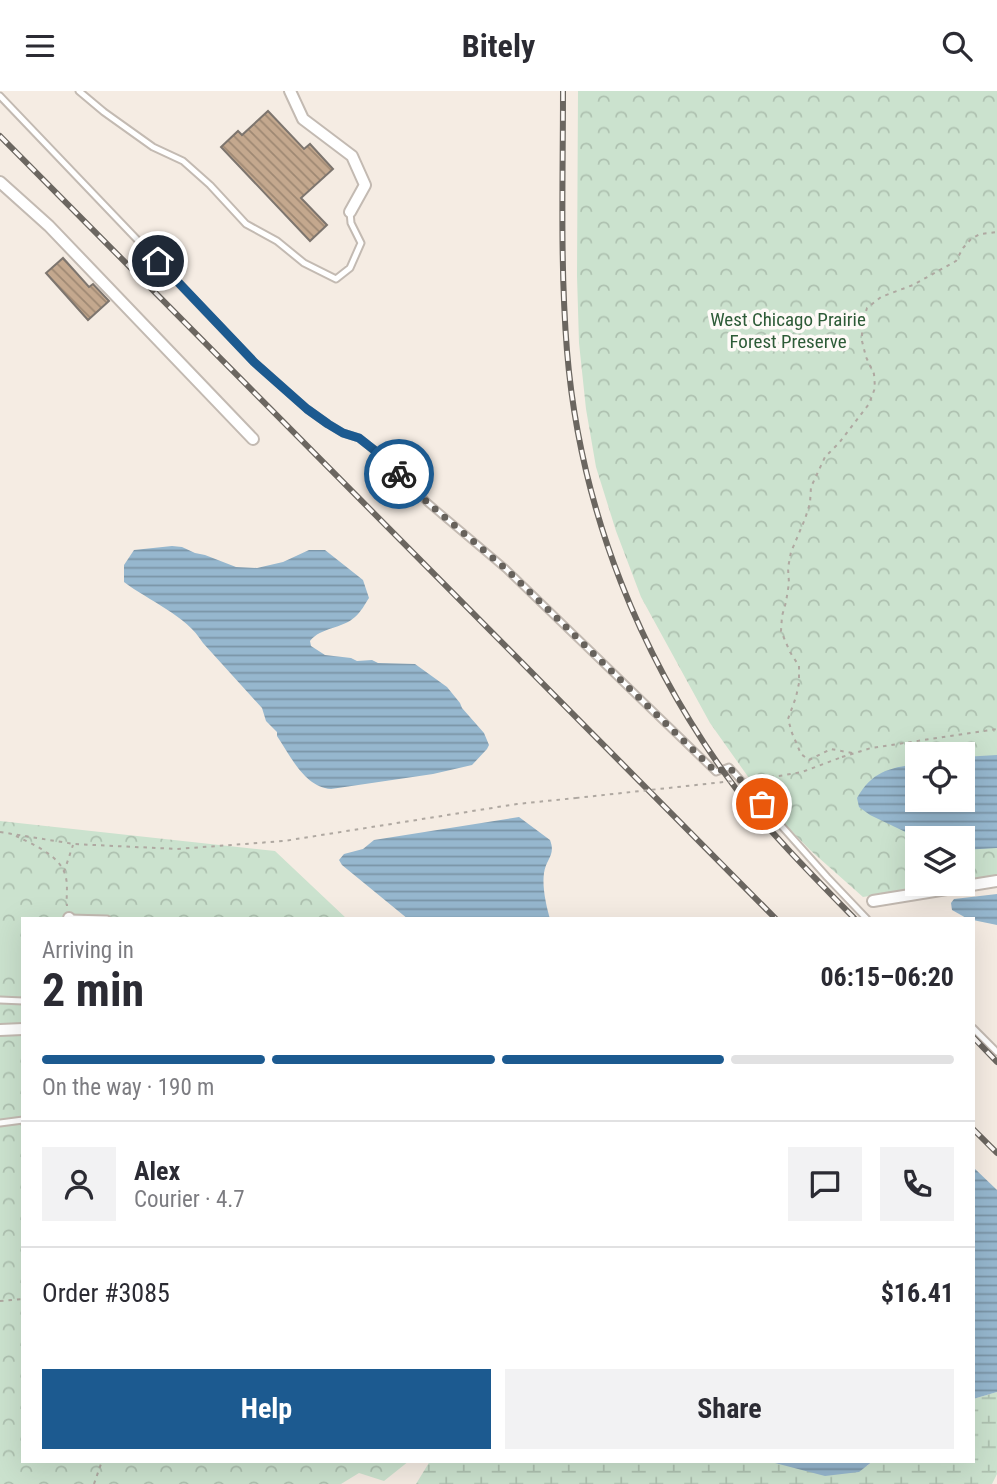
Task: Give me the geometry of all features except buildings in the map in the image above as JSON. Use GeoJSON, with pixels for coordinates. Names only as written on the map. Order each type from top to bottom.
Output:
{"type":"FeatureCollection","features":[{"type":"Feature","properties":{"kind":"street"},"geometry":{"type":"LineString","coordinates":[[289,91],[303,118],[352,156],[365,185],[350,212]]}},
{"type":"Feature","properties":{"kind":"street"},"geometry":{"type":"LineString","coordinates":[[0,182],[49,226],[253,439]]}},
{"type":"Feature","properties":{"kind":"street"},"geometry":{"type":"LineString","coordinates":[[873,901],[997,881]]}},
{"type":"Feature","properties":{"kind":"street"},"geometry":{"type":"LineString","coordinates":[[0,1030],[21,1029]]}},
{"type":"Feature","properties":{"kind":"lane"},"geometry":{"type":"LineString","coordinates":[[79,91],[153,147],[183,161],[210,185],[246,224],[277,241],[304,263],[336,279],[350,268],[361,243],[351,223],[350,212]]}},
{"type":"Feature","properties":{"kind":"lane"},"geometry":{"type":"LineString","coordinates":[[0,96],[254,362],[307,409],[343,433],[359,438],[378,453],[428,503],[506,569],[716,772],[729,767],[865,917]]}},
{"type":"Feature","properties":{"kind":"lane"},"geometry":{"type":"LineString","coordinates":[[0,1000],[21,1001]]}},
{"type":"Feature","properties":{"kind":"lane"},"geometry":{"type":"LineString","coordinates":[[975,1030],[997,1052]]}},
{"type":"Feature","properties":{"kind":"lane"},"geometry":{"type":"LineString","coordinates":[[0,1123],[21,1120]]}},
{"type":"Feature","properties":{"kind":"path"},"geometry":{"type":"LineString","coordinates":[[852,753],[831,750],[809,760],[801,754],[792,733],[788,719],[799,683],[799,666],[781,631],[791,552],[810,503],[811,487],[825,457],[869,404],[875,388],[874,374],[862,341],[862,325],[867,308],[881,297],[913,285],[956,261],[971,239],[997,232]]}},
{"type":"Feature","properties":{"kind":"path"},"geometry":{"type":"LineString","coordinates":[[0,832],[74,843],[177,849],[284,841],[517,804],[779,776],[811,769],[871,748],[997,729]]}},
{"type":"Feature","properties":{"kind":"path"},"geometry":{"type":"LineString","coordinates":[[15,835],[47,853],[64,872],[69,917]]}},
{"type":"Feature","properties":{"kind":"path"},"geometry":{"type":"LineString","coordinates":[[64,872],[74,843]]}},
{"type":"Feature","properties":{"kind":"path"},"geometry":{"type":"LineString","coordinates":[[0,1301],[21,1299]]}},
{"type":"Feature","properties":{"kind":"path"},"geometry":{"type":"LineString","coordinates":[[94,1484],[101,1463]]}},
{"type":"Feature","properties":{"kind":"green space","name":"West Chicago Prairie Forest Preserve"},"geometry":{"type":"Polygon","coordinates":[[[578,91],[997,91],[997,876],[975,879],[975,826],[905,826],[905,890],[863,897],[810,850],[773,812],[710,723],[641,597],[596,467],[579,343],[578,91]]]}},
{"type":"Feature","properties":{"kind":"green space"},"geometry":{"type":"Polygon","coordinates":[[[0,821],[275,851],[345,917],[21,917],[21,1463],[406,1463],[384,1481],[359,1473],[341,1484],[0,1484],[0,821]]]}},
{"type":"Feature","properties":{"kind":"green space"},"geometry":{"type":"Polygon","coordinates":[[[15,935],[16,943],[21,943],[21,971],[0,971],[0,944],[6,943],[6,936],[15,935]]]}},
{"type":"Feature","properties":{"kind":"green space"},"geometry":{"type":"Polygon","coordinates":[[[997,1392],[997,1474],[992,1484],[416,1484],[429,1463],[776,1463],[867,1466],[871,1463],[975,1463],[975,1398],[997,1392]]]}},
{"type":"Feature","properties":{"kind":"water"},"geometry":{"type":"Polygon","coordinates":[[[182,547],[236,567],[257,568],[283,562],[309,550],[325,550],[363,580],[369,598],[355,617],[315,636],[310,641],[311,646],[325,655],[357,661],[415,664],[447,687],[484,733],[489,745],[487,749],[472,765],[433,774],[331,789],[313,783],[293,761],[277,732],[266,721],[262,708],[196,633],[177,616],[124,582],[124,565],[134,550],[182,547]]]}},
{"type":"Feature","properties":{"kind":"water"},"geometry":{"type":"Polygon","coordinates":[[[997,755],[997,848],[975,849],[975,826],[905,826],[905,832],[859,807],[857,798],[869,782],[882,773],[905,766],[905,812],[975,812],[975,756],[997,755]]]}},
{"type":"Feature","properties":{"kind":"water"},"geometry":{"type":"Polygon","coordinates":[[[519,817],[550,840],[552,845],[544,878],[550,917],[406,917],[339,860],[344,854],[363,849],[374,840],[519,817]]]}},
{"type":"Feature","properties":{"kind":"water"},"geometry":{"type":"Polygon","coordinates":[[[997,894],[997,925],[975,920],[975,917],[964,917],[952,910],[951,903],[954,899],[997,894]]]}},
{"type":"Feature","properties":{"kind":"water"},"geometry":{"type":"Polygon","coordinates":[[[975,1169],[997,1190],[997,1392],[975,1398],[975,1169]]]}},
{"type":"Feature","properties":{"kind":"water"},"geometry":{"type":"Polygon","coordinates":[[[775,1463],[870,1463],[859,1472],[825,1476],[775,1463]]]}},
{"type":"Feature","properties":{"kind":"railway"},"geometry":{"type":"LineString","coordinates":[[563,91],[563,254],[567,351],[574,410],[601,526],[644,637],[703,741],[765,824],[853,917]]}},
{"type":"Feature","properties":{"kind":"railway"},"geometry":{"type":"LineString","coordinates":[[0,136],[774,917]]}},
{"type":"Feature","properties":{"kind":"railway"},"geometry":{"type":"LineString","coordinates":[[975,1039],[997,1062]]}},
{"type":"Feature","properties":{"kind":"railway"},"geometry":{"type":"LineString","coordinates":[[975,1131],[997,1153]]}},
{"type":"Feature","properties":{"kind":"way so far"},"geometry":{"type":"LineString","coordinates":[[399,474],[428,503],[506,569],[716,772],[729,767],[762,804]]}},
{"type":"Feature","properties":{"kind":"route"},"geometry":{"type":"LineString","coordinates":[[158,261],[254,362],[307,409],[343,433],[359,438],[399,474]]}}]}
